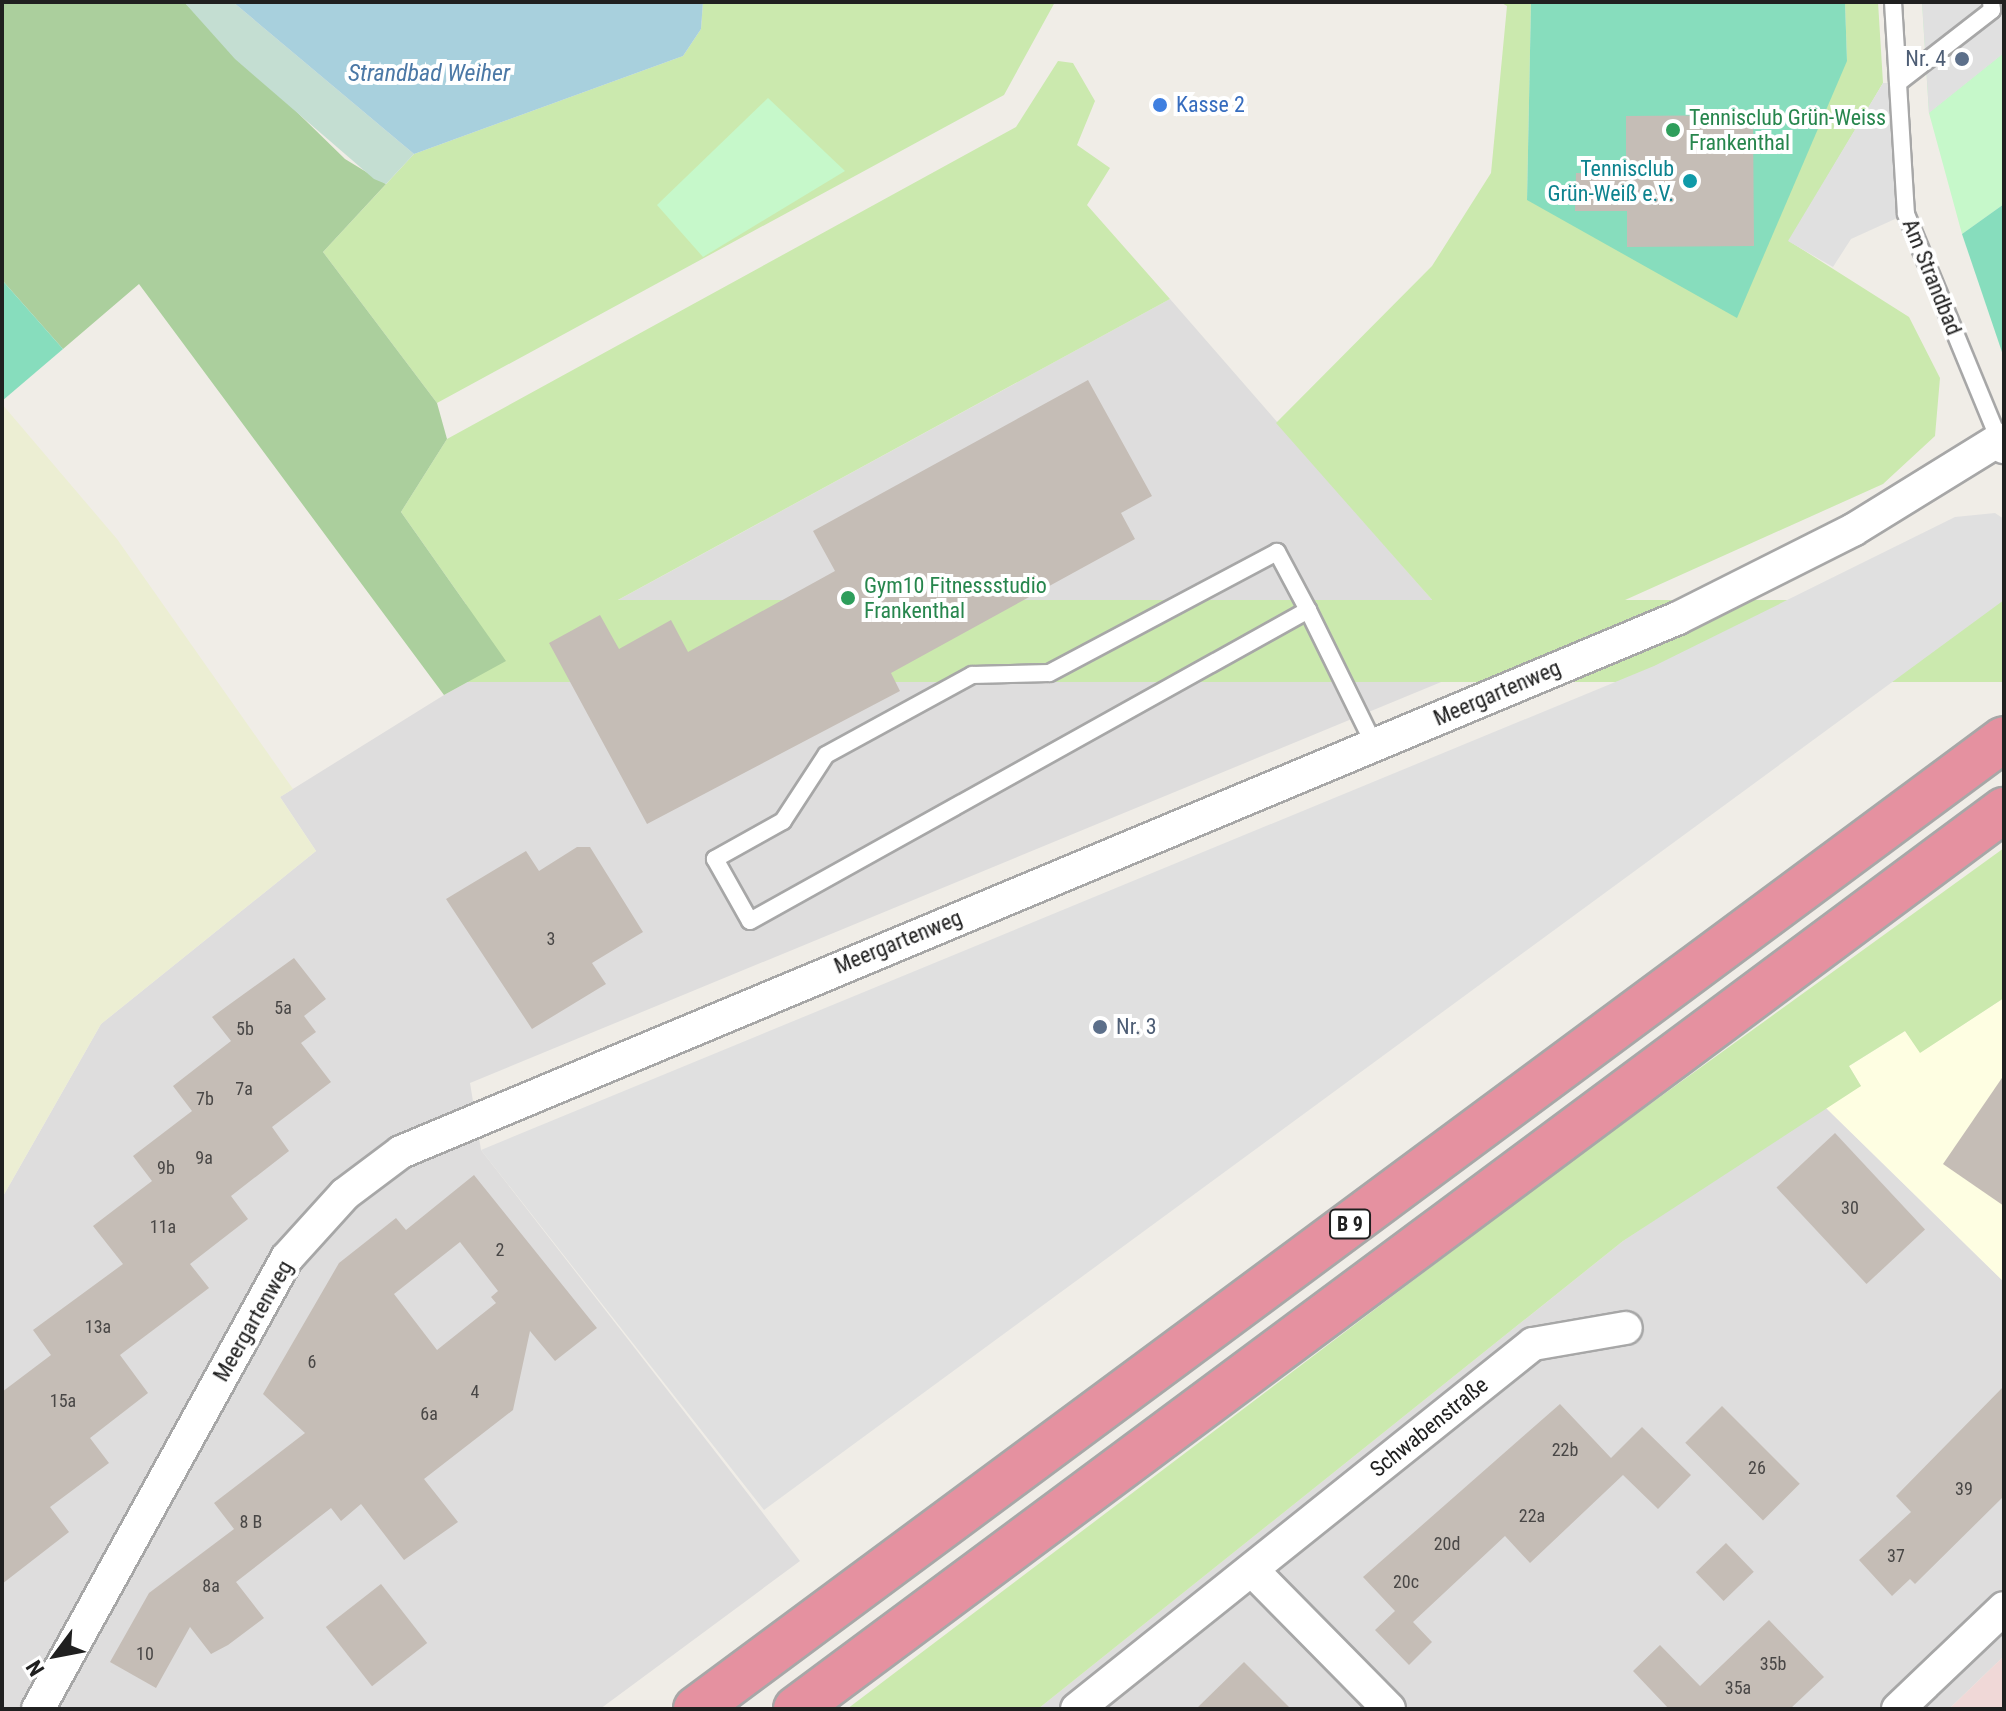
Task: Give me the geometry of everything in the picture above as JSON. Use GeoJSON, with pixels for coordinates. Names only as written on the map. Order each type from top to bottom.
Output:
{"type":"FeatureCollection","features":[{"type":"Feature","properties":{"kind":"highway","name":"B 9"},"geometry":{"type":"LineString","coordinates":[[696,1709],[2004,739]]}},
{"type":"Feature","properties":{"kind":"highway","name":"B 9"},"geometry":{"type":"LineString","coordinates":[[796,1709],[2004,810]]}},
{"type":"Feature","properties":{"kind":"street","name":"Meergartenweg"},"geometry":{"type":"LineString","coordinates":[[38,1709],[287,1258],[345,1194],[401,1152],[1678,618],[1853,530],[2002,444]]}},
{"type":"Feature","properties":{"kind":"street","name":"Schwabenstraße"},"geometry":{"type":"LineString","coordinates":[[1077,1709],[1533,1344],[1626,1328]]}},
{"type":"Feature","properties":{"kind":"street"},"geometry":{"type":"LineString","coordinates":[[1252,1570],[1389,1709]]}},
{"type":"Feature","properties":{"kind":"street"},"geometry":{"type":"LineString","coordinates":[[1898,1709],[2004,1608]]}},
{"type":"Feature","properties":{"kind":"lane","name":"Am Strandbad"},"geometry":{"type":"LineString","coordinates":[[1893,2],[1906,214],[2002,444]]}},
{"type":"Feature","properties":{"kind":"lane"},"geometry":{"type":"LineString","coordinates":[[1898,83],[1992,10],[1991,2]]}},
{"type":"Feature","properties":{"kind":"lane"},"geometry":{"type":"LineString","coordinates":[[1308,610],[750,921],[715,859],[783,821],[826,755],[972,675],[1049,673],[1277,552],[1308,610],[1374,744]]}},
{"type":"Feature","properties":{"kind":"shaded area"},"geometry":{"type":"Polygon","coordinates":[[[184,2],[233,2],[414,154],[386,184],[374,179],[235,59],[184,2]]]}},
{"type":"Feature","properties":{"kind":"shaded area","name":"Nr. 4"},"geometry":{"type":"Polygon","coordinates":[[[1922,2],[2004,2],[2004,53],[1929,113],[1922,2]]]}},
{"type":"Feature","properties":{"kind":"shaded area"},"geometry":{"type":"Polygon","coordinates":[[[1883,83],[1898,83],[1906,214],[1851,239],[1833,267],[1788,241],[1883,83]]]}},
{"type":"Feature","properties":{"kind":"shaded area"},"geometry":{"type":"Polygon","coordinates":[[[1170,299],[1434,602],[1463,673],[470,1083],[481,1150],[800,1561],[600,1709],[2,1709],[2,1198],[101,1024],[316,851],[280,797],[444,695],[1170,299]]]}},
{"type":"Feature","properties":{"kind":"shaded area"},"geometry":{"type":"Polygon","coordinates":[[[2,404],[117,539],[293,789],[280,797],[316,851],[101,1024],[2,1198],[2,404]]]}},
{"type":"Feature","properties":{"kind":"shaded area","name":"Nr. 3"},"geometry":{"type":"Polygon","coordinates":[[[1995,513],[2004,519],[2004,600],[764,1510],[481,1150],[1654,666],[1955,517],[1995,513]]]}},
{"type":"Feature","properties":{"kind":"shaded area"},"geometry":{"type":"Polygon","coordinates":[[[2004,998],[2004,1282],[1824,1106],[1861,1086],[1849,1066],[1905,1031],[1921,1052],[2004,998]]]}},
{"type":"Feature","properties":{"kind":"shaded area"},"geometry":{"type":"Polygon","coordinates":[[[1824,1106],[2004,1282],[2004,1656],[1949,1709],[1038,1709],[1623,1241],[1824,1106]]]}},
{"type":"Feature","properties":{"kind":"shaded area"},"geometry":{"type":"Polygon","coordinates":[[[2004,1656],[2004,1709],[1949,1709],[2004,1656]]]}},
{"type":"Feature","properties":{"kind":"green space"},"geometry":{"type":"Polygon","coordinates":[[[2,2],[184,2],[345,159],[386,184],[323,252],[437,403],[447,439],[401,512],[506,661],[444,695],[139,284],[63,349],[2,280],[2,2]]]}},
{"type":"Feature","properties":{"kind":"green space"},"geometry":{"type":"Polygon","coordinates":[[[703,2],[1055,2],[1004,95],[437,403],[323,252],[414,154],[683,56],[701,29],[703,2]]]}},
{"type":"Feature","properties":{"kind":"green space"},"geometry":{"type":"Polygon","coordinates":[[[1500,2],[1531,2],[1527,200],[1847,61],[1845,2],[1878,2],[1883,83],[1789,241],[1909,317],[1940,378],[1935,436],[1883,484],[1463,673],[1434,602],[1276,423],[1432,266],[1491,173],[1507,6],[1500,2]]]}},
{"type":"Feature","properties":{"kind":"green space","name":"Tennisclub Grün-Weiss Frankenthal"},"geometry":{"type":"Polygon","coordinates":[[[1531,2],[1845,2],[1847,61],[1737,318],[1527,200],[1531,2]]]}},
{"type":"Feature","properties":{"kind":"green space"},"geometry":{"type":"Polygon","coordinates":[[[1922,2],[2004,2],[2004,204],[1962,234],[1929,113],[1922,2]]]}},
{"type":"Feature","properties":{"kind":"green space"},"geometry":{"type":"Polygon","coordinates":[[[1058,61],[1073,63],[1095,101],[1077,145],[1110,168],[1087,205],[1170,299],[506,661],[401,512],[447,439],[1016,127],[1058,61]]]}},
{"type":"Feature","properties":{"kind":"green space"},"geometry":{"type":"Polygon","coordinates":[[[768,98],[845,171],[703,257],[657,205],[768,98]]]}},
{"type":"Feature","properties":{"kind":"green space"},"geometry":{"type":"Polygon","coordinates":[[[2004,204],[2004,358],[1962,234],[2004,204]]]}},
{"type":"Feature","properties":{"kind":"green space"},"geometry":{"type":"Polygon","coordinates":[[[2,280],[63,349],[2,401],[2,280]]]}},
{"type":"Feature","properties":{"kind":"green space"},"geometry":{"type":"Polygon","coordinates":[[[466,600],[2004,600],[2004,682],[466,682],[466,600]]]}},
{"type":"Feature","properties":{"kind":"green space"},"geometry":{"type":"Polygon","coordinates":[[[2004,848],[2004,998],[1920,1053],[1905,1031],[1849,1066],[1861,1086],[1623,1241],[1038,1709],[847,1709],[1559,1170],[2004,848]]]}},
{"type":"Feature","properties":{"kind":"water","name":"Strandbad Weiher"},"geometry":{"type":"Polygon","coordinates":[[[233,2],[703,2],[701,29],[683,56],[414,154],[233,2]]]}},
{"type":"Feature","properties":{"kind":"building","name":"Tennisclub Grün-Weiß e.V."},"geometry":{"type":"Polygon","coordinates":[[[1753,115],[1754,246],[1627,247],[1627,211],[1575,211],[1576,173],[1626,174],[1626,116],[1753,115]]]}},
{"type":"Feature","properties":{"kind":"building"},"geometry":{"type":"Polygon","coordinates":[[[1088,380],[1152,496],[1121,513],[1135,539],[891,673],[900,691],[647,824],[549,643],[600,615],[619,649],[671,620],[688,652],[835,571],[813,531],[1088,380]]]}},
{"type":"Feature","properties":{"kind":"building"},"geometry":{"type":"Polygon","coordinates":[[[577,847],[590,847],[643,932],[592,963],[606,984],[532,1029],[446,899],[526,851],[539,871],[577,847]]]}},
{"type":"Feature","properties":{"kind":"building"},"geometry":{"type":"Polygon","coordinates":[[[294,958],[326,999],[304,1016],[316,1032],[301,1043],[331,1082],[272,1127],[289,1151],[231,1196],[248,1219],[190,1264],[209,1288],[120,1355],[148,1393],[90,1438],[109,1463],[50,1507],[69,1532],[2,1584],[2,1392],[51,1355],[33,1330],[123,1264],[93,1226],[152,1181],[133,1156],[192,1111],[173,1086],[231,1041],[212,1017],[294,958]]]}},
{"type":"Feature","properties":{"kind":"building"},"geometry":{"type":"Polygon","coordinates":[[[2004,1075],[2004,1206],[1943,1164],[2004,1075]]]}},
{"type":"Feature","properties":{"kind":"building"},"geometry":{"type":"Polygon","coordinates":[[[1835,1133],[1925,1230],[1867,1284],[1776,1188],[1835,1133]]]}},
{"type":"Feature","properties":{"kind":"building"},"geometry":{"type":"Polygon","coordinates":[[[474,1175],[597,1328],[555,1361],[530,1331],[513,1410],[424,1479],[458,1522],[404,1560],[361,1504],[341,1521],[331,1508],[236,1582],[264,1618],[228,1645],[211,1654],[190,1627],[156,1688],[110,1662],[149,1593],[234,1529],[214,1503],[305,1433],[263,1394],[339,1263],[396,1218],[406,1230],[474,1175]],[[460,1242],[394,1294],[437,1350],[496,1303],[491,1297],[498,1291],[460,1242]]]}},
{"type":"Feature","properties":{"kind":"building"},"geometry":{"type":"Polygon","coordinates":[[[2004,1386],[2004,1496],[1915,1584],[1910,1579],[1892,1596],[1859,1560],[1911,1512],[1896,1496],[2004,1386]]]}},
{"type":"Feature","properties":{"kind":"building"},"geometry":{"type":"Polygon","coordinates":[[[1560,1404],[1611,1458],[1642,1427],[1691,1475],[1658,1509],[1623,1475],[1530,1563],[1505,1536],[1413,1622],[1432,1642],[1409,1665],[1375,1630],[1395,1611],[1363,1577],[1560,1404]]]}},
{"type":"Feature","properties":{"kind":"building"},"geometry":{"type":"Polygon","coordinates":[[[1722,1406],[1800,1484],[1763,1521],[1685,1443],[1722,1406]]]}},
{"type":"Feature","properties":{"kind":"building"},"geometry":{"type":"Polygon","coordinates":[[[1726,1543],[1754,1572],[1724,1601],[1696,1572],[1726,1543]]]}},
{"type":"Feature","properties":{"kind":"building"},"geometry":{"type":"Polygon","coordinates":[[[381,1584],[427,1643],[372,1686],[326,1627],[381,1584]]]}},
{"type":"Feature","properties":{"kind":"building"},"geometry":{"type":"Polygon","coordinates":[[[1769,1620],[1824,1677],[1790,1709],[1669,1709],[1633,1671],[1660,1645],[1700,1686],[1769,1620]]]}},
{"type":"Feature","properties":{"kind":"building"},"geometry":{"type":"Polygon","coordinates":[[[1244,1662],[1291,1709],[1196,1709],[1244,1662]]]}},
{"type":"Feature","properties":{"kind":"place","name":"Nr. 4"},"geometry":{"type":"Point","coordinates":[1962,59]}},
{"type":"Feature","properties":{"kind":"place","name":"Kasse 2"},"geometry":{"type":"Point","coordinates":[1160,105]}},
{"type":"Feature","properties":{"kind":"place","name":"Tennisclub Grün-Weiss Frankenthal"},"geometry":{"type":"Point","coordinates":[1673,130]}},
{"type":"Feature","properties":{"kind":"place","name":"Tennisclub Grün-Weiß e.V."},"geometry":{"type":"Point","coordinates":[1690,181]}},
{"type":"Feature","properties":{"kind":"place","name":"Gym10 Fitnessstudio Frankenthal"},"geometry":{"type":"Point","coordinates":[848,598]}},
{"type":"Feature","properties":{"kind":"place","name":"Nr. 3"},"geometry":{"type":"Point","coordinates":[1100,1027]}}]}
